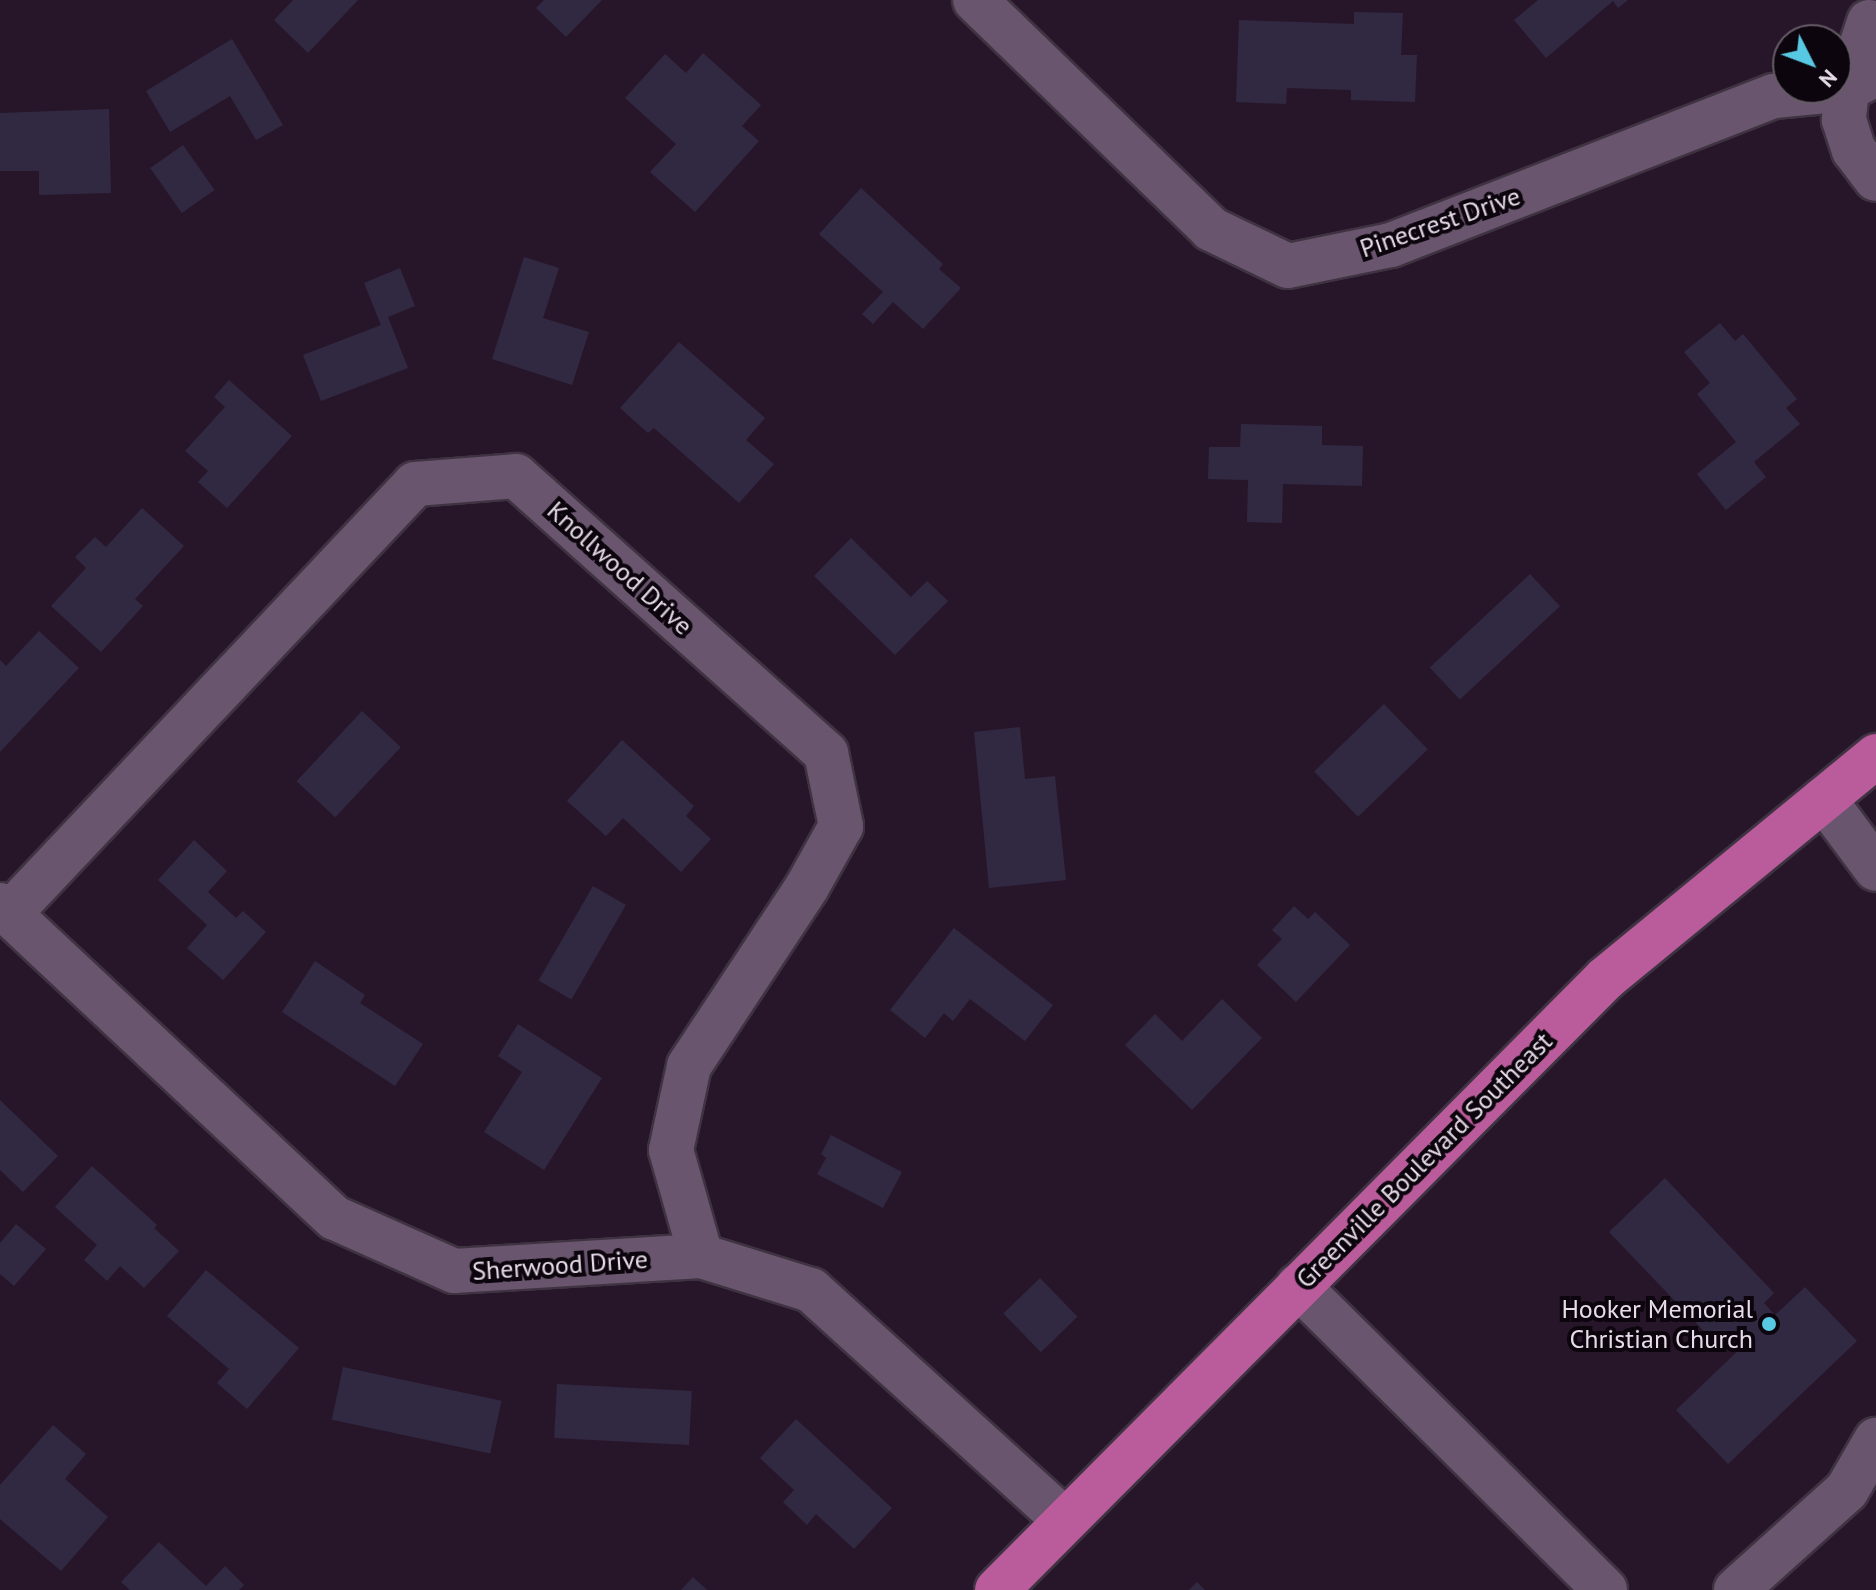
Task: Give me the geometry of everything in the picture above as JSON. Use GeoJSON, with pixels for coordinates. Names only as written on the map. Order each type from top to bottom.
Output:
{"type":"FeatureCollection","features":[{"type":"Feature","properties":{"kind":"highway","name":"Greenville Boulevard Southeast"},"geometry":{"type":"LineString","coordinates":[[997,1590],[1606,978],[1876,756]]}},
{"type":"Feature","properties":{"kind":"street","name":"Pinecrest Drive"},"geometry":{"type":"LineString","coordinates":[[975,0],[1211,229],[1288,266],[1391,245],[1774,96],[1861,82]]}},
{"type":"Feature","properties":{"kind":"street"},"geometry":{"type":"LineString","coordinates":[[1867,18],[1861,82],[1844,120],[1854,150],[1876,179]]}},
{"type":"Feature","properties":{"kind":"street","name":"Knollwood Drive"},"geometry":{"type":"LineString","coordinates":[[4,910],[415,484],[516,476],[826,753],[841,826],[807,887],[689,1066],[671,1150],[701,1256]]}},
{"type":"Feature","properties":{"kind":"street"},"geometry":{"type":"LineString","coordinates":[[1824,799],[1876,869]]}},
{"type":"Feature","properties":{"kind":"street","name":"Sherwood Drive"},"geometry":{"type":"LineString","coordinates":[[4,910],[335,1218],[454,1271],[701,1256],[811,1290],[1065,1520]]}},
{"type":"Feature","properties":{"kind":"street"},"geometry":{"type":"LineString","coordinates":[[1298,1286],[1605,1590]]}},
{"type":"Feature","properties":{"kind":"street"},"geometry":{"type":"LineString","coordinates":[[1736,1590],[1823,1515],[1847,1490],[1867,1455]]}},
{"type":"Feature","properties":{"kind":"building"},"geometry":{"type":"Polygon","coordinates":[[[293,0],[358,0],[308,53],[274,20],[293,0]]]}},
{"type":"Feature","properties":{"kind":"building"},"geometry":{"type":"Polygon","coordinates":[[[544,0],[602,0],[566,37],[536,8],[544,0]]]}},
{"type":"Feature","properties":{"kind":"building"},"geometry":{"type":"Polygon","coordinates":[[[1538,0],[1628,0],[1618,8],[1613,1],[1546,58],[1514,20],[1538,0]]]}},
{"type":"Feature","properties":{"kind":"building"},"geometry":{"type":"Polygon","coordinates":[[[1354,12],[1403,13],[1401,55],[1417,55],[1415,102],[1351,100],[1351,90],[1287,88],[1286,104],[1236,102],[1239,20],[1354,24],[1354,12]]]}},
{"type":"Feature","properties":{"kind":"building"},"geometry":{"type":"Polygon","coordinates":[[[232,39],[283,125],[256,140],[230,96],[170,132],[146,91],[232,39]]]}},
{"type":"Feature","properties":{"kind":"building"},"geometry":{"type":"Polygon","coordinates":[[[703,53],[761,105],[742,126],[759,141],[695,212],[650,172],[676,144],[625,98],[665,54],[686,73],[703,53]]]}},
{"type":"Feature","properties":{"kind":"building"},"geometry":{"type":"Polygon","coordinates":[[[109,109],[111,193],[39,195],[39,171],[0,171],[0,113],[109,109]]]}},
{"type":"Feature","properties":{"kind":"building"},"geometry":{"type":"Polygon","coordinates":[[[183,145],[215,190],[182,213],[150,168],[183,145]]]}},
{"type":"Feature","properties":{"kind":"building"},"geometry":{"type":"Polygon","coordinates":[[[861,188],[943,264],[939,269],[961,288],[923,329],[893,302],[873,324],[862,314],[883,292],[819,234],[861,188]]]}},
{"type":"Feature","properties":{"kind":"building"},"geometry":{"type":"Polygon","coordinates":[[[524,257],[559,268],[543,318],[589,332],[572,385],[492,359],[524,257]]]}},
{"type":"Feature","properties":{"kind":"building"},"geometry":{"type":"Polygon","coordinates":[[[400,268],[415,306],[388,317],[408,368],[321,401],[303,355],[381,325],[364,283],[400,268]]]}},
{"type":"Feature","properties":{"kind":"building"},"geometry":{"type":"Polygon","coordinates":[[[1720,323],[1735,341],[1743,334],[1797,399],[1786,408],[1800,424],[1754,462],[1766,477],[1726,510],[1697,474],[1736,442],[1697,394],[1710,383],[1684,352],[1720,323]]]}},
{"type":"Feature","properties":{"kind":"building"},"geometry":{"type":"Polygon","coordinates":[[[679,342],[765,418],[746,440],[774,464],[739,503],[654,428],[648,433],[620,408],[679,342]]]}},
{"type":"Feature","properties":{"kind":"building"},"geometry":{"type":"Polygon","coordinates":[[[229,380],[292,436],[227,508],[198,482],[208,471],[185,451],[225,407],[214,397],[229,380]]]}},
{"type":"Feature","properties":{"kind":"building"},"geometry":{"type":"Polygon","coordinates":[[[1241,424],[1322,426],[1322,445],[1363,446],[1362,486],[1283,484],[1282,523],[1247,522],[1248,480],[1208,479],[1209,447],[1240,447],[1241,424]]]}},
{"type":"Feature","properties":{"kind":"building"},"geometry":{"type":"Polygon","coordinates":[[[142,508],[184,546],[135,599],[143,606],[101,652],[51,606],[86,568],[75,557],[95,537],[106,547],[142,508]]]}},
{"type":"Feature","properties":{"kind":"building"},"geometry":{"type":"Polygon","coordinates":[[[851,538],[911,597],[927,581],[948,601],[895,655],[814,576],[851,538]]]}},
{"type":"Feature","properties":{"kind":"building"},"geometry":{"type":"Polygon","coordinates":[[[1530,574],[1560,606],[1460,700],[1430,667],[1530,574]]]}},
{"type":"Feature","properties":{"kind":"building"},"geometry":{"type":"Polygon","coordinates":[[[39,631],[79,668],[0,752],[0,660],[6,666],[39,631]]]}},
{"type":"Feature","properties":{"kind":"building"},"geometry":{"type":"Polygon","coordinates":[[[1384,704],[1428,749],[1358,817],[1314,771],[1384,704]]]}},
{"type":"Feature","properties":{"kind":"building"},"geometry":{"type":"Polygon","coordinates":[[[362,711],[401,747],[335,817],[297,781],[362,711]]]}},
{"type":"Feature","properties":{"kind":"building"},"geometry":{"type":"Polygon","coordinates":[[[1020,727],[1025,779],[1055,776],[1066,880],[989,888],[974,732],[1020,727]]]}},
{"type":"Feature","properties":{"kind":"building"},"geometry":{"type":"Polygon","coordinates":[[[622,740],[694,806],[686,816],[711,839],[681,872],[623,818],[606,836],[567,801],[622,740]]]}},
{"type":"Feature","properties":{"kind":"building"},"geometry":{"type":"Polygon","coordinates":[[[194,840],[227,871],[208,892],[236,918],[243,911],[266,932],[223,980],[187,948],[207,925],[158,880],[194,840]]]}},
{"type":"Feature","properties":{"kind":"building"},"geometry":{"type":"Polygon","coordinates":[[[593,886],[626,905],[571,999],[538,980],[593,886]]]}},
{"type":"Feature","properties":{"kind":"building"},"geometry":{"type":"Polygon","coordinates":[[[1294,906],[1308,919],[1315,912],[1350,945],[1296,1002],[1257,965],[1282,939],[1272,930],[1294,906]]]}},
{"type":"Feature","properties":{"kind":"building"},"geometry":{"type":"Polygon","coordinates":[[[954,928],[1053,1005],[1025,1041],[970,999],[953,1021],[944,1013],[925,1038],[890,1010],[954,928]]]}},
{"type":"Feature","properties":{"kind":"building"},"geometry":{"type":"Polygon","coordinates":[[[315,961],[365,995],[360,1003],[423,1044],[395,1086],[282,1012],[315,961]]]}},
{"type":"Feature","properties":{"kind":"building"},"geometry":{"type":"Polygon","coordinates":[[[1222,999],[1262,1038],[1192,1110],[1125,1045],[1155,1014],[1182,1041],[1222,999]]]}},
{"type":"Feature","properties":{"kind":"building"},"geometry":{"type":"Polygon","coordinates":[[[518,1024],[602,1078],[544,1170],[484,1132],[522,1072],[498,1056],[518,1024]]]}},
{"type":"Feature","properties":{"kind":"building"},"geometry":{"type":"Polygon","coordinates":[[[0,1100],[58,1156],[23,1192],[0,1170],[0,1100]]]}},
{"type":"Feature","properties":{"kind":"building"},"geometry":{"type":"Polygon","coordinates":[[[831,1135],[902,1172],[883,1208],[817,1174],[826,1158],[821,1154],[831,1135]]]}},
{"type":"Feature","properties":{"kind":"building"},"geometry":{"type":"Polygon","coordinates":[[[92,1166],[157,1225],[154,1228],[179,1251],[144,1288],[120,1266],[107,1281],[84,1260],[97,1245],[55,1207],[92,1166]]]}},
{"type":"Feature","properties":{"kind":"building","name":"Hooker Memorial Christian Church"},"geometry":{"type":"Polygon","coordinates":[[[1665,1178],[1774,1293],[1764,1303],[1775,1315],[1805,1287],[1857,1341],[1728,1464],[1676,1410],[1743,1346],[1732,1334],[1718,1346],[1609,1232],[1665,1178]]]}},
{"type":"Feature","properties":{"kind":"building"},"geometry":{"type":"Polygon","coordinates":[[[16,1224],[46,1249],[14,1286],[0,1274],[0,1243],[16,1224]]]}},
{"type":"Feature","properties":{"kind":"building"},"geometry":{"type":"Polygon","coordinates":[[[206,1270],[299,1348],[247,1409],[217,1383],[229,1369],[167,1316],[206,1270]]]}},
{"type":"Feature","properties":{"kind":"building"},"geometry":{"type":"Polygon","coordinates":[[[1040,1278],[1078,1317],[1041,1352],[1003,1313],[1040,1278]]]}},
{"type":"Feature","properties":{"kind":"building"},"geometry":{"type":"Polygon","coordinates":[[[343,1367],[501,1401],[490,1454],[332,1420],[343,1367]]]}},
{"type":"Feature","properties":{"kind":"building"},"geometry":{"type":"Polygon","coordinates":[[[557,1384],[692,1391],[689,1445],[554,1438],[557,1384]]]}},
{"type":"Feature","properties":{"kind":"building"},"geometry":{"type":"Polygon","coordinates":[[[796,1419],[892,1508],[854,1549],[816,1514],[807,1525],[783,1502],[794,1490],[760,1458],[796,1419]]]}},
{"type":"Feature","properties":{"kind":"building"},"geometry":{"type":"Polygon","coordinates":[[[53,1425],[86,1454],[65,1479],[108,1517],[61,1571],[0,1519],[0,1485],[53,1425]]]}},
{"type":"Feature","properties":{"kind":"building"},"geometry":{"type":"Polygon","coordinates":[[[159,1542],[206,1586],[225,1566],[244,1585],[239,1590],[130,1590],[121,1582],[159,1542]]]}},
{"type":"Feature","properties":{"kind":"building"},"geometry":{"type":"Polygon","coordinates":[[[693,1577],[707,1590],[681,1590],[693,1577]]]}},
{"type":"Feature","properties":{"kind":"building"},"geometry":{"type":"Polygon","coordinates":[[[1197,1582],[1205,1590],[1189,1590],[1197,1582]]]}},
{"type":"Feature","properties":{"kind":"place","name":"Hooker Memorial Christian Church"},"geometry":{"type":"Point","coordinates":[1769,1324]}}]}
